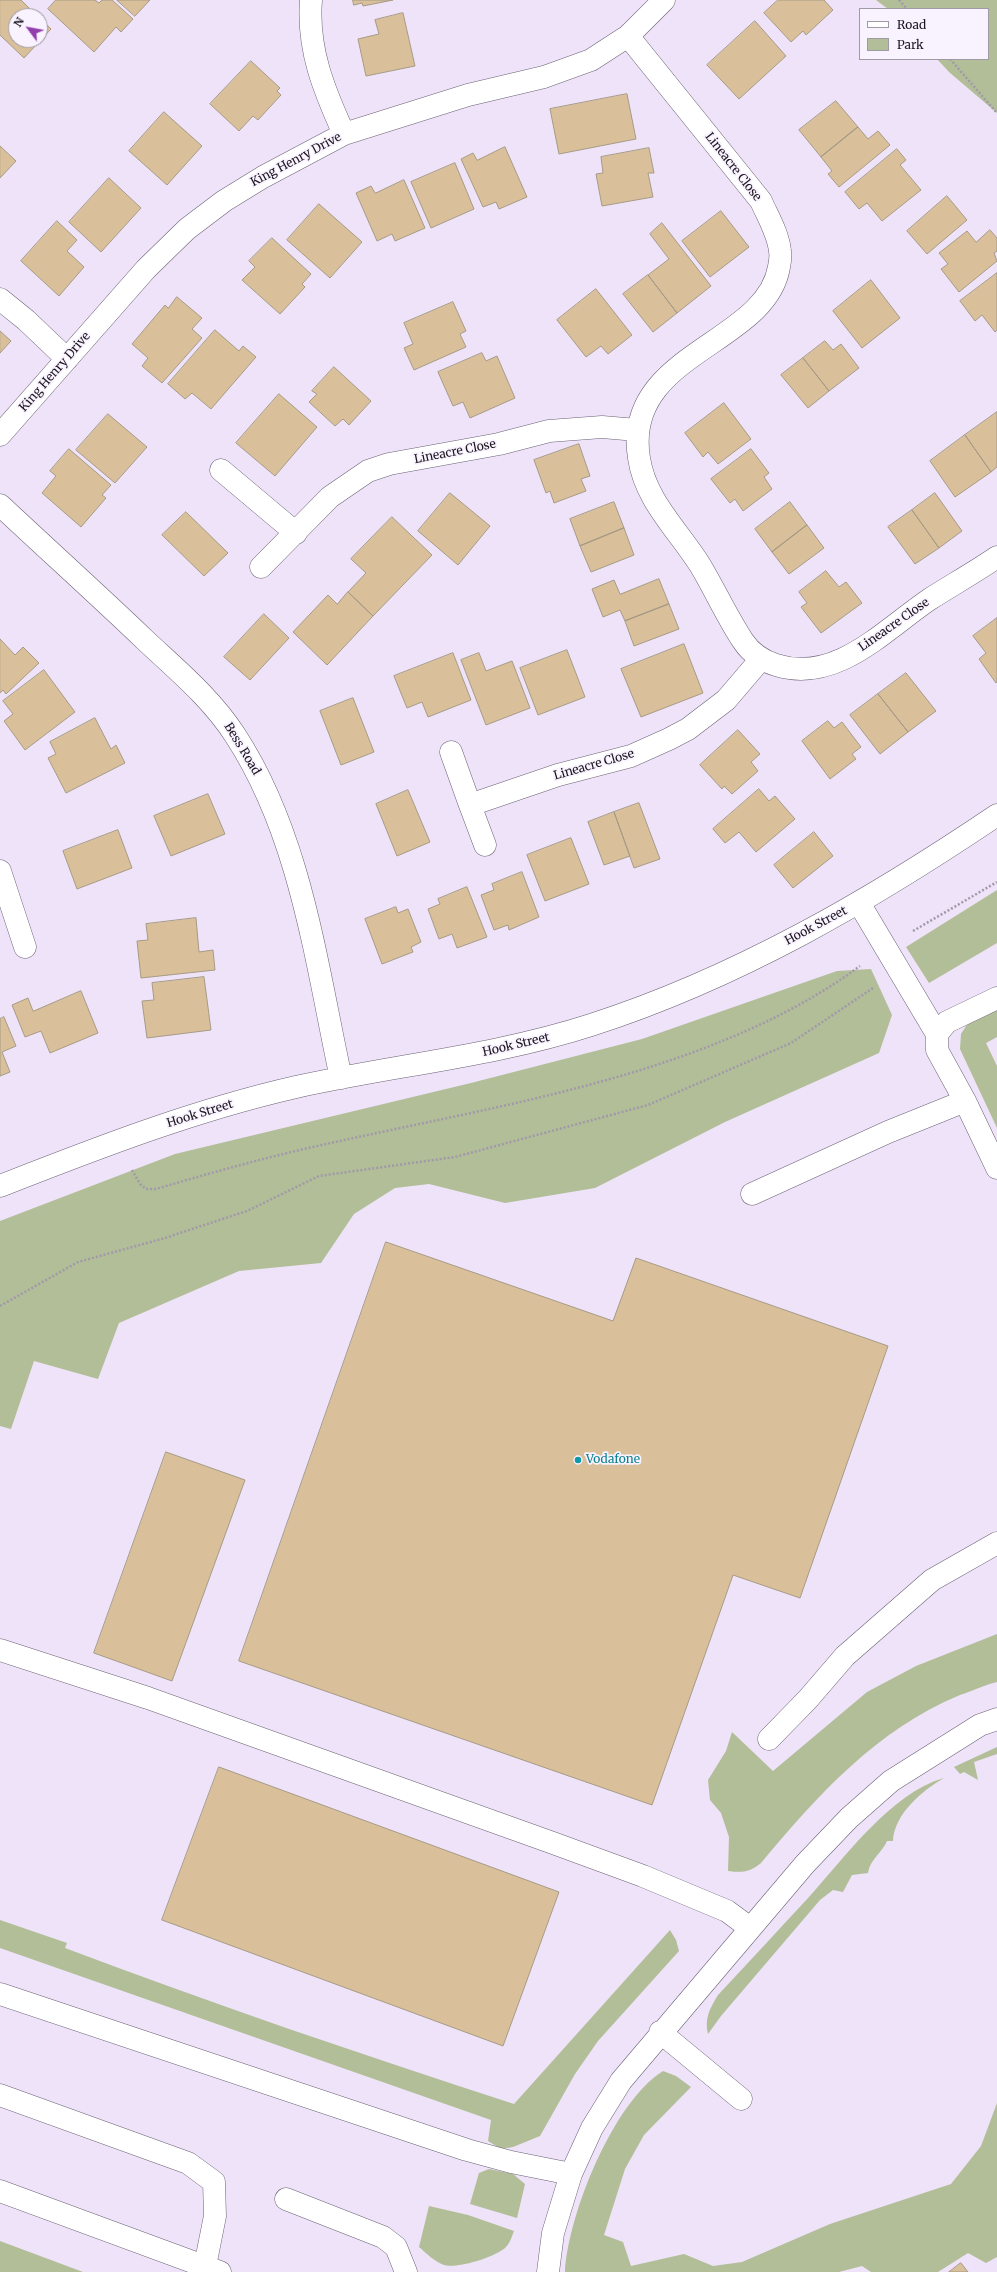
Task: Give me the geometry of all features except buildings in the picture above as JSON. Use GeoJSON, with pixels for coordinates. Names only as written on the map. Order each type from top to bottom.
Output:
{"type":"FeatureCollection","features":[{"type":"Feature","properties":{"kind":"street"},"geometry":{"type":"LineString","coordinates":[[310,0],[311,40],[315,63],[323,88],[344,134]]}},
{"type":"Feature","properties":{"kind":"street","name":"King Henry Drive"},"geometry":{"type":"LineString","coordinates":[[0,435],[146,268],[187,229],[224,201],[263,177],[344,134],[468,94],[544,77],[591,60],[628,36],[664,0]]}},
{"type":"Feature","properties":{"kind":"street","name":"Lineacre Close"},"geometry":{"type":"LineString","coordinates":[[628,36],[761,201],[775,231],[781,253],[777,276],[769,294],[740,322],[698,352],[662,383],[646,405],[637,430],[639,458],[647,489],[699,563],[744,643],[761,659],[785,668],[800,670],[817,669],[840,661],[862,648],[930,600],[997,557]]}},
{"type":"Feature","properties":{"kind":"street"},"geometry":{"type":"LineString","coordinates":[[0,299],[26,320],[67,358]]}},
{"type":"Feature","properties":{"kind":"street","name":"Lineacre Close"},"geometry":{"type":"LineString","coordinates":[[261,567],[330,497],[368,471],[389,464],[499,444],[549,431],[602,427],[637,430]]}},
{"type":"Feature","properties":{"kind":"street"},"geometry":{"type":"LineString","coordinates":[[220,470],[296,533]]}},
{"type":"Feature","properties":{"kind":"street","name":"Bess Road"},"geometry":{"type":"LineString","coordinates":[[0,505],[186,677],[218,712],[250,760],[275,811],[297,875],[341,1078]]}},
{"type":"Feature","properties":{"kind":"street","name":"Lineacre Close"},"geometry":{"type":"LineString","coordinates":[[470,805],[558,775],[631,756],[669,739],[688,729],[726,700],[761,659]]}},
{"type":"Feature","properties":{"kind":"street"},"geometry":{"type":"LineString","coordinates":[[451,752],[485,845]]}},
{"type":"Feature","properties":{"kind":"street","name":"Hook Street"},"geometry":{"type":"LineString","coordinates":[[0,1186],[120,1140],[213,1109],[341,1078],[489,1052],[591,1025],[649,1005],[703,983],[773,949],[859,903],[918,868],[997,815]]}},
{"type":"Feature","properties":{"kind":"street"},"geometry":{"type":"LineString","coordinates":[[0,871],[25,947]]}},
{"type":"Feature","properties":{"kind":"street"},"geometry":{"type":"LineString","coordinates":[[859,903],[898,971],[937,1034],[937,1050],[965,1101],[997,1168]]}},
{"type":"Feature","properties":{"kind":"street"},"geometry":{"type":"LineString","coordinates":[[937,1034],[947,1022],[997,998]]}},
{"type":"Feature","properties":{"kind":"street"},"geometry":{"type":"LineString","coordinates":[[752,1194],[888,1132],[965,1101]]}},
{"type":"Feature","properties":{"kind":"street"},"geometry":{"type":"LineString","coordinates":[[769,1739],[808,1699],[845,1656],[932,1580],[997,1543]]}},
{"type":"Feature","properties":{"kind":"street"},"geometry":{"type":"LineString","coordinates":[[0,1650],[148,1698],[643,1876],[727,1911],[750,1928]]}},
{"type":"Feature","properties":{"kind":"street"},"geometry":{"type":"LineString","coordinates":[[548,2272],[553,2233],[571,2174],[592,2128],[621,2081],[660,2032],[805,1864],[850,1816],[891,1781],[980,1725],[997,1719]]}},
{"type":"Feature","properties":{"kind":"street"},"geometry":{"type":"LineString","coordinates":[[0,1994],[467,2150],[512,2162],[571,2174]]}},
{"type":"Feature","properties":{"kind":"street"},"geometry":{"type":"LineString","coordinates":[[660,2032],[741,2099]]}},
{"type":"Feature","properties":{"kind":"street"},"geometry":{"type":"LineString","coordinates":[[0,2095],[188,2163],[214,2182],[215,2216],[213,2269],[0,2191]]}},
{"type":"Feature","properties":{"kind":"street"},"geometry":{"type":"LineString","coordinates":[[286,2199],[383,2237],[396,2247],[406,2272]]}},
{"type":"Feature","properties":{"kind":"path"},"geometry":{"type":"LineString","coordinates":[[899,0],[905,8]]}},
{"type":"Feature","properties":{"kind":"path"},"geometry":{"type":"LineString","coordinates":[[951,60],[997,113]]}},
{"type":"Feature","properties":{"kind":"path"},"geometry":{"type":"LineString","coordinates":[[0,1306],[78,1262],[166,1238],[247,1212],[319,1176],[455,1157],[648,1105],[791,1043],[898,971]]}},
{"type":"Feature","properties":{"kind":"green space"},"geometry":{"type":"Polygon","coordinates":[[[876,0],[997,0],[997,113],[949,72],[938,60],[989,60],[989,8],[887,8],[876,0]]]}},
{"type":"Feature","properties":{"kind":"green space"},"geometry":{"type":"Polygon","coordinates":[[[997,890],[997,943],[929,983],[906,947],[997,890]]]}},
{"type":"Feature","properties":{"kind":"green space"},"geometry":{"type":"Polygon","coordinates":[[[871,969],[892,1015],[879,1053],[725,1122],[595,1188],[505,1203],[429,1184],[395,1188],[354,1214],[321,1263],[239,1271],[119,1323],[98,1379],[34,1361],[11,1429],[0,1426],[0,1221],[175,1154],[471,1083],[642,1039],[837,971],[871,969]]]}},
{"type":"Feature","properties":{"kind":"green space"},"geometry":{"type":"Polygon","coordinates":[[[997,1009],[997,1037],[986,1043],[997,1066],[997,1128],[960,1049],[961,1034],[968,1023],[997,1009]]]}},
{"type":"Feature","properties":{"kind":"green space"},"geometry":{"type":"Polygon","coordinates":[[[997,1634],[997,1682],[960,1695],[930,1709],[902,1726],[875,1745],[827,1789],[761,1863],[746,1871],[728,1871],[729,1837],[721,1813],[710,1800],[708,1780],[726,1751],[732,1732],[773,1771],[867,1692],[916,1666],[997,1634]]]}},
{"type":"Feature","properties":{"kind":"green space"},"geometry":{"type":"Polygon","coordinates":[[[997,1747],[997,1754],[974,1762],[978,1780],[964,1772],[960,1774],[954,1767],[997,1747]]]}},
{"type":"Feature","properties":{"kind":"green space"},"geometry":{"type":"Polygon","coordinates":[[[944,1778],[927,1789],[904,1812],[898,1821],[893,1841],[887,1841],[871,1864],[868,1873],[852,1875],[843,1892],[833,1890],[820,1900],[721,2016],[708,2034],[708,2014],[718,1995],[809,1897],[870,1828],[906,1797],[924,1786],[944,1778]]]}},
{"type":"Feature","properties":{"kind":"green space"},"geometry":{"type":"Polygon","coordinates":[[[0,1920],[67,1943],[65,1948],[176,1989],[345,2048],[514,2104],[670,1930],[676,1940],[679,1951],[598,2041],[575,2074],[540,2136],[513,2147],[501,2149],[488,2141],[491,2120],[0,1948],[0,1920]]]}},
{"type":"Feature","properties":{"kind":"green space"},"geometry":{"type":"Polygon","coordinates":[[[663,2071],[676,2076],[691,2087],[644,2135],[625,2169],[604,2235],[623,2242],[631,2266],[684,2254],[713,2266],[742,2262],[830,2224],[951,2184],[981,2146],[997,2103],[997,2257],[986,2263],[968,2253],[938,2272],[871,2272],[862,2266],[839,2272],[565,2272],[568,2248],[575,2221],[584,2192],[596,2162],[627,2107],[645,2086],[663,2071]]]}},
{"type":"Feature","properties":{"kind":"green space"},"geometry":{"type":"Polygon","coordinates":[[[489,2169],[513,2174],[525,2184],[517,2218],[470,2204],[479,2173],[489,2169]]]}},
{"type":"Feature","properties":{"kind":"green space"},"geometry":{"type":"Polygon","coordinates":[[[429,2206],[468,2215],[514,2231],[506,2247],[494,2255],[467,2264],[450,2266],[444,2265],[434,2260],[419,2247],[429,2206]]]}},
{"type":"Feature","properties":{"kind":"green space"},"geometry":{"type":"Polygon","coordinates":[[[0,2241],[83,2272],[0,2272],[0,2241]]]}},
{"type":"Feature","properties":{"kind":"place","name":"Vodafone"},"geometry":{"type":"Point","coordinates":[578,1460]}}]}
